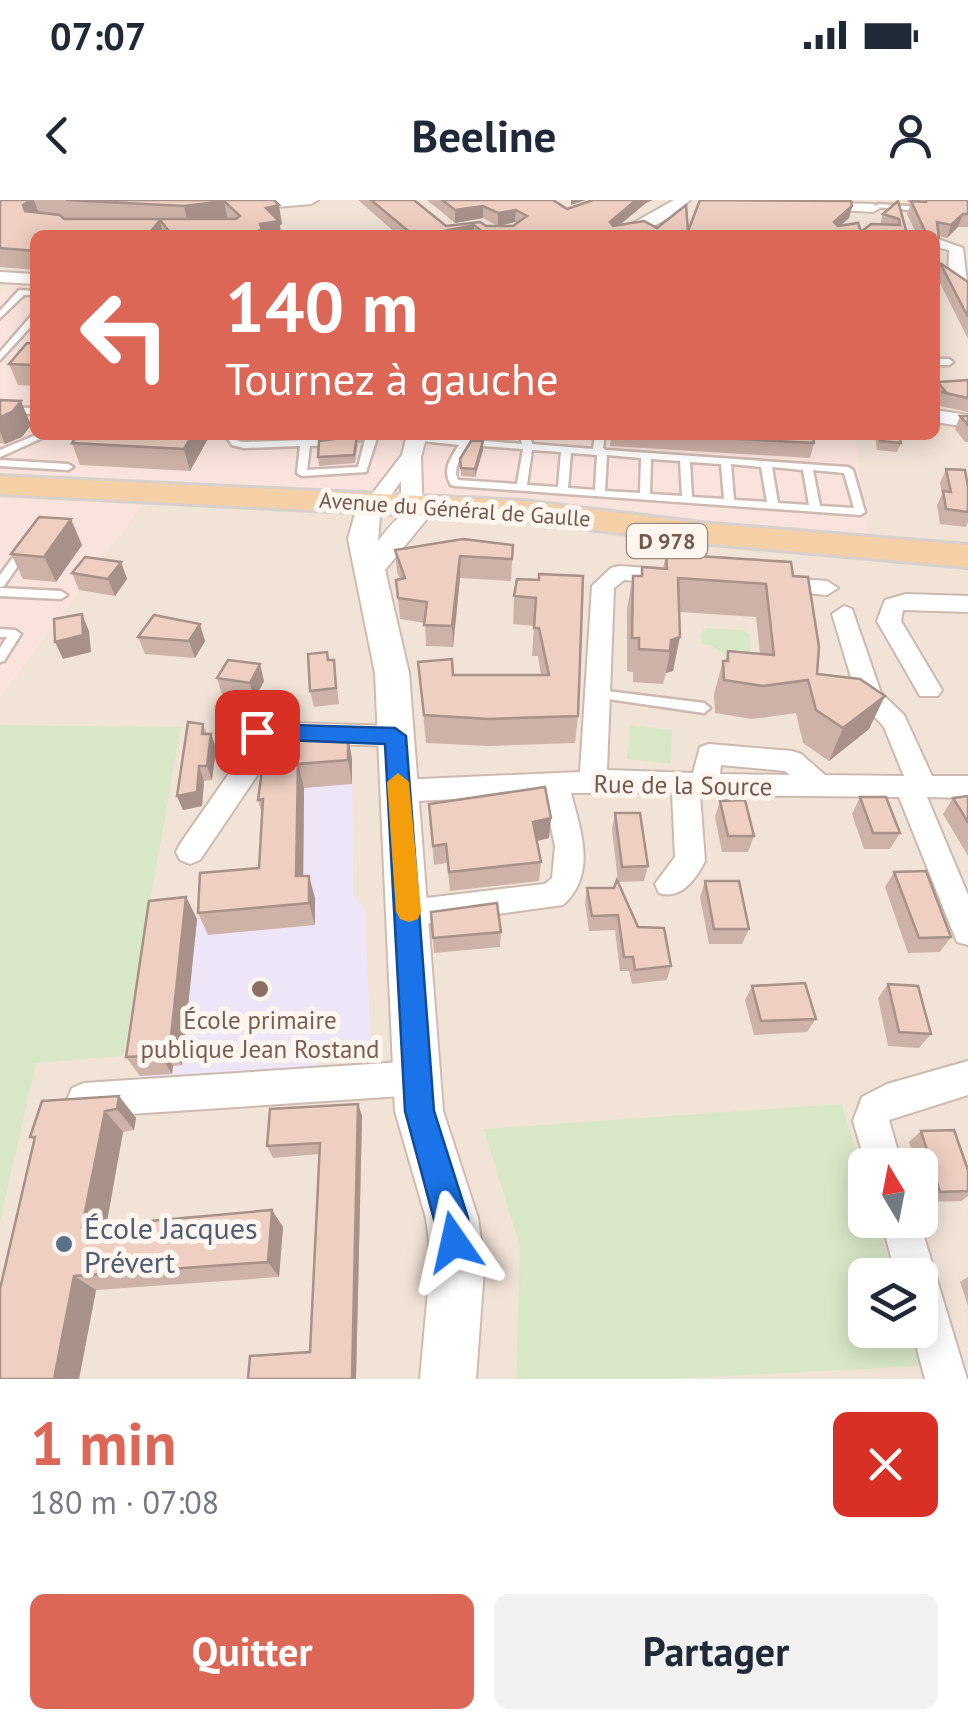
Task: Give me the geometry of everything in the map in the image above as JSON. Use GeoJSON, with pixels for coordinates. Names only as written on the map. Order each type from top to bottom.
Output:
{"type":"FeatureCollection","features":[{"type":"Feature","properties":{"kind":"main road","name":"Avenue du Général de Gaulle"},"geometry":{"type":"LineString","coordinates":[[0,486],[392,510],[968,566]]}},
{"type":"Feature","properties":{"kind":"main road","name":"Avenue du Général de Gaulle"},"geometry":{"type":"LineString","coordinates":[[0,500],[162,512],[524,511],[701,532],[968,556]]}},
{"type":"Feature","properties":{"kind":"street"},"geometry":{"type":"LineString","coordinates":[[267,221],[228,208],[311,200]]}},
{"type":"Feature","properties":{"kind":"street"},"geometry":{"type":"LineString","coordinates":[[630,230],[684,200]]}},
{"type":"Feature","properties":{"kind":"street"},"geometry":{"type":"LineString","coordinates":[[744,200],[878,205]]}},
{"type":"Feature","properties":{"kind":"street"},"geometry":{"type":"LineString","coordinates":[[851,226],[878,205]]}},
{"type":"Feature","properties":{"kind":"street"},"geometry":{"type":"LineString","coordinates":[[634,210],[660,216]]}},
{"type":"Feature","properties":{"kind":"street"},"geometry":{"type":"LineString","coordinates":[[943,243],[958,251],[962,282]]}},
{"type":"Feature","properties":{"kind":"street"},"geometry":{"type":"LineString","coordinates":[[0,278],[30,279]]}},
{"type":"Feature","properties":{"kind":"street"},"geometry":{"type":"LineString","coordinates":[[940,417],[968,421]]}},
{"type":"Feature","properties":{"kind":"street"},"geometry":{"type":"LineString","coordinates":[[372,566],[392,510],[398,468],[415,444]]}},
{"type":"Feature","properties":{"kind":"street"},"geometry":{"type":"LineString","coordinates":[[392,510],[363,540],[372,566],[375,604],[392,673],[420,1111],[452,1218],[457,1269],[448,1379]]}},
{"type":"Feature","properties":{"kind":"street"},"geometry":{"type":"LineString","coordinates":[[594,783],[602,586],[619,573],[694,578]]}},
{"type":"Feature","properties":{"kind":"street"},"geometry":{"type":"LineString","coordinates":[[752,582],[828,588]]}},
{"type":"Feature","properties":{"kind":"street"},"geometry":{"type":"LineString","coordinates":[[929,690],[889,621],[890,612],[893,606],[906,602],[968,604]]}},
{"type":"Feature","properties":{"kind":"street"},"geometry":{"type":"LineString","coordinates":[[844,614],[870,698],[895,722],[968,932]]}},
{"type":"Feature","properties":{"kind":"street"},"geometry":{"type":"LineString","coordinates":[[190,852],[250,764],[257,732],[395,736]]}},
{"type":"Feature","properties":{"kind":"street","name":"Rue de la Source"},"geometry":{"type":"LineString","coordinates":[[398,791],[644,780],[968,787]]}},
{"type":"Feature","properties":{"kind":"street"},"geometry":{"type":"LineString","coordinates":[[670,884],[690,861],[697,784]]}},
{"type":"Feature","properties":{"kind":"street"},"geometry":{"type":"LineString","coordinates":[[409,914],[552,896],[563,890],[571,867],[556,786]]}},
{"type":"Feature","properties":{"kind":"street"},"geometry":{"type":"LineString","coordinates":[[47,1103],[417,1078]]}},
{"type":"Feature","properties":{"kind":"street"},"geometry":{"type":"LineString","coordinates":[[879,1148],[871,1121],[874,1108],[886,1100],[968,1078]]}},
{"type":"Feature","properties":{"kind":"street"},"geometry":{"type":"LineString","coordinates":[[937,1348],[946,1379]]}},
{"type":"Feature","properties":{"kind":"lane"},"geometry":{"type":"LineString","coordinates":[[878,205],[920,209]]}},
{"type":"Feature","properties":{"kind":"lane"},"geometry":{"type":"LineString","coordinates":[[0,318],[22,292],[30,293]]}},
{"type":"Feature","properties":{"kind":"lane"},"geometry":{"type":"LineString","coordinates":[[0,318],[30,319]]}},
{"type":"Feature","properties":{"kind":"lane"},"geometry":{"type":"LineString","coordinates":[[0,357],[30,322]]}},
{"type":"Feature","properties":{"kind":"lane"},"geometry":{"type":"LineString","coordinates":[[940,362],[949,362]]}},
{"type":"Feature","properties":{"kind":"lane"},"geometry":{"type":"LineString","coordinates":[[0,410],[30,411]]}},
{"type":"Feature","properties":{"kind":"lane"},"geometry":{"type":"LineString","coordinates":[[0,454],[32,440]]}},
{"type":"Feature","properties":{"kind":"lane"},"geometry":{"type":"LineString","coordinates":[[233,440],[244,445],[330,440]]}},
{"type":"Feature","properties":{"kind":"lane"},"geometry":{"type":"LineString","coordinates":[[305,443],[302,472],[362,470],[371,440]]}},
{"type":"Feature","properties":{"kind":"lane"},"geometry":{"type":"LineString","coordinates":[[415,444],[466,442],[526,440],[566,448],[848,470],[860,512],[451,480],[454,462],[466,442]]}},
{"type":"Feature","properties":{"kind":"lane"},"geometry":{"type":"LineString","coordinates":[[521,488],[526,440]]}},
{"type":"Feature","properties":{"kind":"lane"},"geometry":{"type":"LineString","coordinates":[[600,440],[600,494]]}},
{"type":"Feature","properties":{"kind":"lane"},"geometry":{"type":"LineString","coordinates":[[563,491],[566,448]]}},
{"type":"Feature","properties":{"kind":"lane"},"geometry":{"type":"LineString","coordinates":[[645,497],[646,454]]}},
{"type":"Feature","properties":{"kind":"lane"},"geometry":{"type":"LineString","coordinates":[[684,458],[687,500]]}},
{"type":"Feature","properties":{"kind":"lane"},"geometry":{"type":"LineString","coordinates":[[726,461],[729,503]]}},
{"type":"Feature","properties":{"kind":"lane"},"geometry":{"type":"LineString","coordinates":[[0,463],[68,466]]}},
{"type":"Feature","properties":{"kind":"lane"},"geometry":{"type":"LineString","coordinates":[[766,464],[772,506]]}},
{"type":"Feature","properties":{"kind":"lane"},"geometry":{"type":"LineString","coordinates":[[807,467],[815,509]]}},
{"type":"Feature","properties":{"kind":"lane"},"geometry":{"type":"LineString","coordinates":[[0,583],[33,538]]}},
{"type":"Feature","properties":{"kind":"lane"},"geometry":{"type":"LineString","coordinates":[[0,554],[20,555]]}},
{"type":"Feature","properties":{"kind":"lane"},"geometry":{"type":"LineString","coordinates":[[0,592],[61,595]]}},
{"type":"Feature","properties":{"kind":"lane"},"geometry":{"type":"LineString","coordinates":[[0,633],[15,634],[0,658]]}},
{"type":"Feature","properties":{"kind":"lane"},"geometry":{"type":"LineString","coordinates":[[599,694],[704,708]]}},
{"type":"Feature","properties":{"kind":"shaded area"},"geometry":{"type":"Polygon","coordinates":[[[0,200],[968,200],[968,1379],[0,1379],[0,200]]]}},
{"type":"Feature","properties":{"kind":"shaded area"},"geometry":{"type":"Polygon","coordinates":[[[10,284],[30,286],[30,343],[20,354],[30,355],[30,440],[856,440],[870,551],[701,533],[150,495],[0,698],[0,294],[10,284]]]}},
{"type":"Feature","properties":{"kind":"shaded area","name":"École primaire publique Jean Rostand"},"geometry":{"type":"Polygon","coordinates":[[[352,760],[353,895],[365,910],[371,1056],[318,1062],[318,1068],[139,1083],[160,923],[208,918],[266,890],[272,766],[352,760]]]}},
{"type":"Feature","properties":{"kind":"green space"},"geometry":{"type":"Polygon","coordinates":[[[706,628],[743,630],[750,635],[751,673],[711,645],[701,644],[700,634],[706,628]]]}},
{"type":"Feature","properties":{"kind":"green space"},"geometry":{"type":"Polygon","coordinates":[[[0,725],[181,727],[123,1056],[36,1063],[0,1222],[0,725]]]}},
{"type":"Feature","properties":{"kind":"green space"},"geometry":{"type":"Polygon","coordinates":[[[630,725],[672,730],[671,764],[627,759],[630,725]]]}},
{"type":"Feature","properties":{"kind":"green space"},"geometry":{"type":"Polygon","coordinates":[[[842,1104],[855,1148],[848,1148],[848,1238],[882,1238],[888,1258],[848,1258],[848,1348],[914,1348],[920,1366],[670,1379],[516,1379],[520,1247],[484,1129],[842,1104]]]}},
{"type":"Feature","properties":{"kind":"building"},"geometry":{"type":"Polygon","coordinates":[[[0,200],[31,200],[23,205],[25,211],[60,215],[64,219],[240,216],[224,201],[184,206],[66,200],[274,200],[279,205],[266,208],[279,221],[260,224],[262,230],[168,230],[160,220],[152,230],[30,230],[30,251],[0,248],[0,200]]]}},
{"type":"Feature","properties":{"kind":"building"},"geometry":{"type":"Polygon","coordinates":[[[371,200],[414,200],[446,226],[480,222],[486,226],[513,226],[527,216],[516,210],[498,213],[483,206],[455,210],[442,200],[553,200],[567,209],[593,200],[636,200],[610,222],[613,226],[644,221],[657,228],[686,205],[688,230],[480,230],[474,225],[449,230],[407,230],[371,200]]]}},
{"type":"Feature","properties":{"kind":"building"},"geometry":{"type":"Polygon","coordinates":[[[700,200],[851,201],[852,206],[834,222],[838,226],[858,223],[860,230],[688,230],[700,200]]]}},
{"type":"Feature","properties":{"kind":"building"},"geometry":{"type":"Polygon","coordinates":[[[968,200],[968,214],[951,225],[937,222],[938,230],[925,230],[911,201],[968,200]]]}},
{"type":"Feature","properties":{"kind":"building"},"geometry":{"type":"Polygon","coordinates":[[[898,201],[906,230],[864,230],[871,224],[900,225],[899,219],[883,214],[898,201]]]}},
{"type":"Feature","properties":{"kind":"building"},"geometry":{"type":"Polygon","coordinates":[[[940,263],[968,282],[968,317],[940,263]]]}},
{"type":"Feature","properties":{"kind":"building"},"geometry":{"type":"Polygon","coordinates":[[[27,343],[30,343],[30,365],[9,364],[27,343]]]}},
{"type":"Feature","properties":{"kind":"building"},"geometry":{"type":"Polygon","coordinates":[[[968,380],[968,398],[941,392],[946,392],[940,382],[968,380]]]}},
{"type":"Feature","properties":{"kind":"building"},"geometry":{"type":"Polygon","coordinates":[[[0,400],[21,401],[12,412],[0,417],[0,400]]]}},
{"type":"Feature","properties":{"kind":"building"},"geometry":{"type":"Polygon","coordinates":[[[74,440],[189,440],[184,449],[72,443],[74,440]]]}},
{"type":"Feature","properties":{"kind":"building"},"geometry":{"type":"Polygon","coordinates":[[[356,440],[354,455],[318,457],[319,441],[356,440]]]}},
{"type":"Feature","properties":{"kind":"building"},"geometry":{"type":"Polygon","coordinates":[[[758,440],[814,440],[814,443],[758,440]]]}},
{"type":"Feature","properties":{"kind":"building"},"geometry":{"type":"Polygon","coordinates":[[[471,441],[483,441],[475,469],[461,468],[460,459],[471,441]]]}},
{"type":"Feature","properties":{"kind":"building"},"geometry":{"type":"Polygon","coordinates":[[[946,469],[965,470],[968,512],[946,509],[943,491],[951,492],[946,469]]]}},
{"type":"Feature","properties":{"kind":"building"},"geometry":{"type":"Polygon","coordinates":[[[39,517],[71,519],[44,557],[11,554],[39,517]]]}},
{"type":"Feature","properties":{"kind":"building"},"geometry":{"type":"Polygon","coordinates":[[[463,539],[513,545],[512,559],[460,556],[452,626],[424,625],[427,602],[398,598],[396,580],[405,578],[395,550],[463,539]]]}},
{"type":"Feature","properties":{"kind":"building"},"geometry":{"type":"Polygon","coordinates":[[[666,554],[791,562],[793,576],[808,577],[819,647],[817,674],[860,679],[885,696],[843,728],[816,710],[808,680],[763,686],[724,680],[723,661],[728,661],[728,651],[774,655],[766,584],[678,578],[680,637],[671,640],[670,651],[639,649],[639,638],[632,638],[633,576],[642,576],[642,567],[667,569],[666,554]]]}},
{"type":"Feature","properties":{"kind":"building"},"geometry":{"type":"Polygon","coordinates":[[[85,557],[121,562],[108,579],[72,573],[85,557]]]}},
{"type":"Feature","properties":{"kind":"building"},"geometry":{"type":"Polygon","coordinates":[[[539,574],[583,576],[578,716],[489,719],[424,715],[418,662],[452,659],[453,675],[549,675],[539,628],[534,628],[536,598],[514,596],[517,579],[539,580],[539,574]]]}},
{"type":"Feature","properties":{"kind":"building"},"geometry":{"type":"Polygon","coordinates":[[[82,614],[83,635],[55,642],[54,619],[82,614]]]}},
{"type":"Feature","properties":{"kind":"building"},"geometry":{"type":"Polygon","coordinates":[[[154,615],[200,624],[189,641],[138,637],[154,615]]]}},
{"type":"Feature","properties":{"kind":"building"},"geometry":{"type":"Polygon","coordinates":[[[327,652],[328,660],[334,660],[336,688],[310,691],[308,654],[327,652]]]}},
{"type":"Feature","properties":{"kind":"building"},"geometry":{"type":"Polygon","coordinates":[[[228,660],[260,664],[250,683],[217,678],[228,660]]]}},
{"type":"Feature","properties":{"kind":"building"},"geometry":{"type":"Polygon","coordinates":[[[188,722],[203,724],[202,734],[211,734],[207,766],[199,766],[197,792],[177,796],[188,722]]]}},
{"type":"Feature","properties":{"kind":"building"},"geometry":{"type":"Polygon","coordinates":[[[348,735],[348,760],[298,764],[296,876],[309,876],[309,903],[198,913],[200,873],[259,868],[263,799],[258,800],[266,741],[348,735]]]}},
{"type":"Feature","properties":{"kind":"building"},"geometry":{"type":"Polygon","coordinates":[[[545,787],[551,818],[533,822],[541,862],[449,872],[446,844],[433,846],[429,804],[545,787]]]}},
{"type":"Feature","properties":{"kind":"building"},"geometry":{"type":"Polygon","coordinates":[[[968,796],[968,822],[953,798],[968,796]]]}},
{"type":"Feature","properties":{"kind":"building"},"geometry":{"type":"Polygon","coordinates":[[[860,797],[886,797],[900,833],[873,833],[860,797]]]}},
{"type":"Feature","properties":{"kind":"building"},"geometry":{"type":"Polygon","coordinates":[[[745,800],[754,836],[728,836],[720,801],[745,800]]]}},
{"type":"Feature","properties":{"kind":"building"},"geometry":{"type":"Polygon","coordinates":[[[615,813],[640,813],[648,866],[622,867],[615,813]]]}},
{"type":"Feature","properties":{"kind":"building"},"geometry":{"type":"Polygon","coordinates":[[[926,871],[951,937],[919,938],[894,872],[926,871]]]}},
{"type":"Feature","properties":{"kind":"building"},"geometry":{"type":"Polygon","coordinates":[[[617,880],[638,927],[664,928],[671,966],[635,970],[633,957],[624,957],[618,915],[592,916],[587,888],[614,888],[617,880]]]}},
{"type":"Feature","properties":{"kind":"building"},"geometry":{"type":"Polygon","coordinates":[[[705,881],[739,881],[749,929],[714,929],[705,881]]]}},
{"type":"Feature","properties":{"kind":"building"},"geometry":{"type":"Polygon","coordinates":[[[186,897],[170,1046],[161,1047],[160,1055],[126,1057],[149,901],[186,897]]]}},
{"type":"Feature","properties":{"kind":"building"},"geometry":{"type":"Polygon","coordinates":[[[497,903],[501,932],[433,938],[431,912],[497,903]]]}},
{"type":"Feature","properties":{"kind":"building"},"geometry":{"type":"Polygon","coordinates":[[[805,983],[816,1019],[761,1021],[752,986],[805,983]]]}},
{"type":"Feature","properties":{"kind":"building"},"geometry":{"type":"Polygon","coordinates":[[[888,984],[918,986],[931,1034],[899,1032],[888,984]]]}},
{"type":"Feature","properties":{"kind":"building"},"geometry":{"type":"Polygon","coordinates":[[[119,1096],[117,1109],[105,1111],[82,1227],[272,1210],[268,1262],[74,1276],[54,1379],[0,1379],[0,1289],[35,1137],[30,1137],[42,1101],[119,1096]]]}},
{"type":"Feature","properties":{"kind":"building"},"geometry":{"type":"Polygon","coordinates":[[[358,1104],[352,1379],[248,1379],[250,1356],[310,1352],[320,1143],[267,1146],[270,1109],[358,1104]]]}},
{"type":"Feature","properties":{"kind":"building"},"geometry":{"type":"Polygon","coordinates":[[[954,1130],[968,1170],[968,1191],[940,1192],[938,1148],[926,1148],[921,1131],[954,1130]]]}},
{"type":"Feature","properties":{"kind":"slow traffic"},"geometry":{"type":"LineString","coordinates":[[398,782],[409,911]]}},
{"type":"Feature","properties":{"kind":"place","name":"École primaire publique Jean Rostand"},"geometry":{"type":"Point","coordinates":[260,989]}},
{"type":"Feature","properties":{"kind":"place","name":"École Jacques Prévert"},"geometry":{"type":"Point","coordinates":[64,1244]}},
{"type":"Feature","properties":{"kind":"route"},"geometry":{"type":"LineString","coordinates":[[257,732],[395,736],[420,1111],[452,1218],[454,1242]]}}]}
